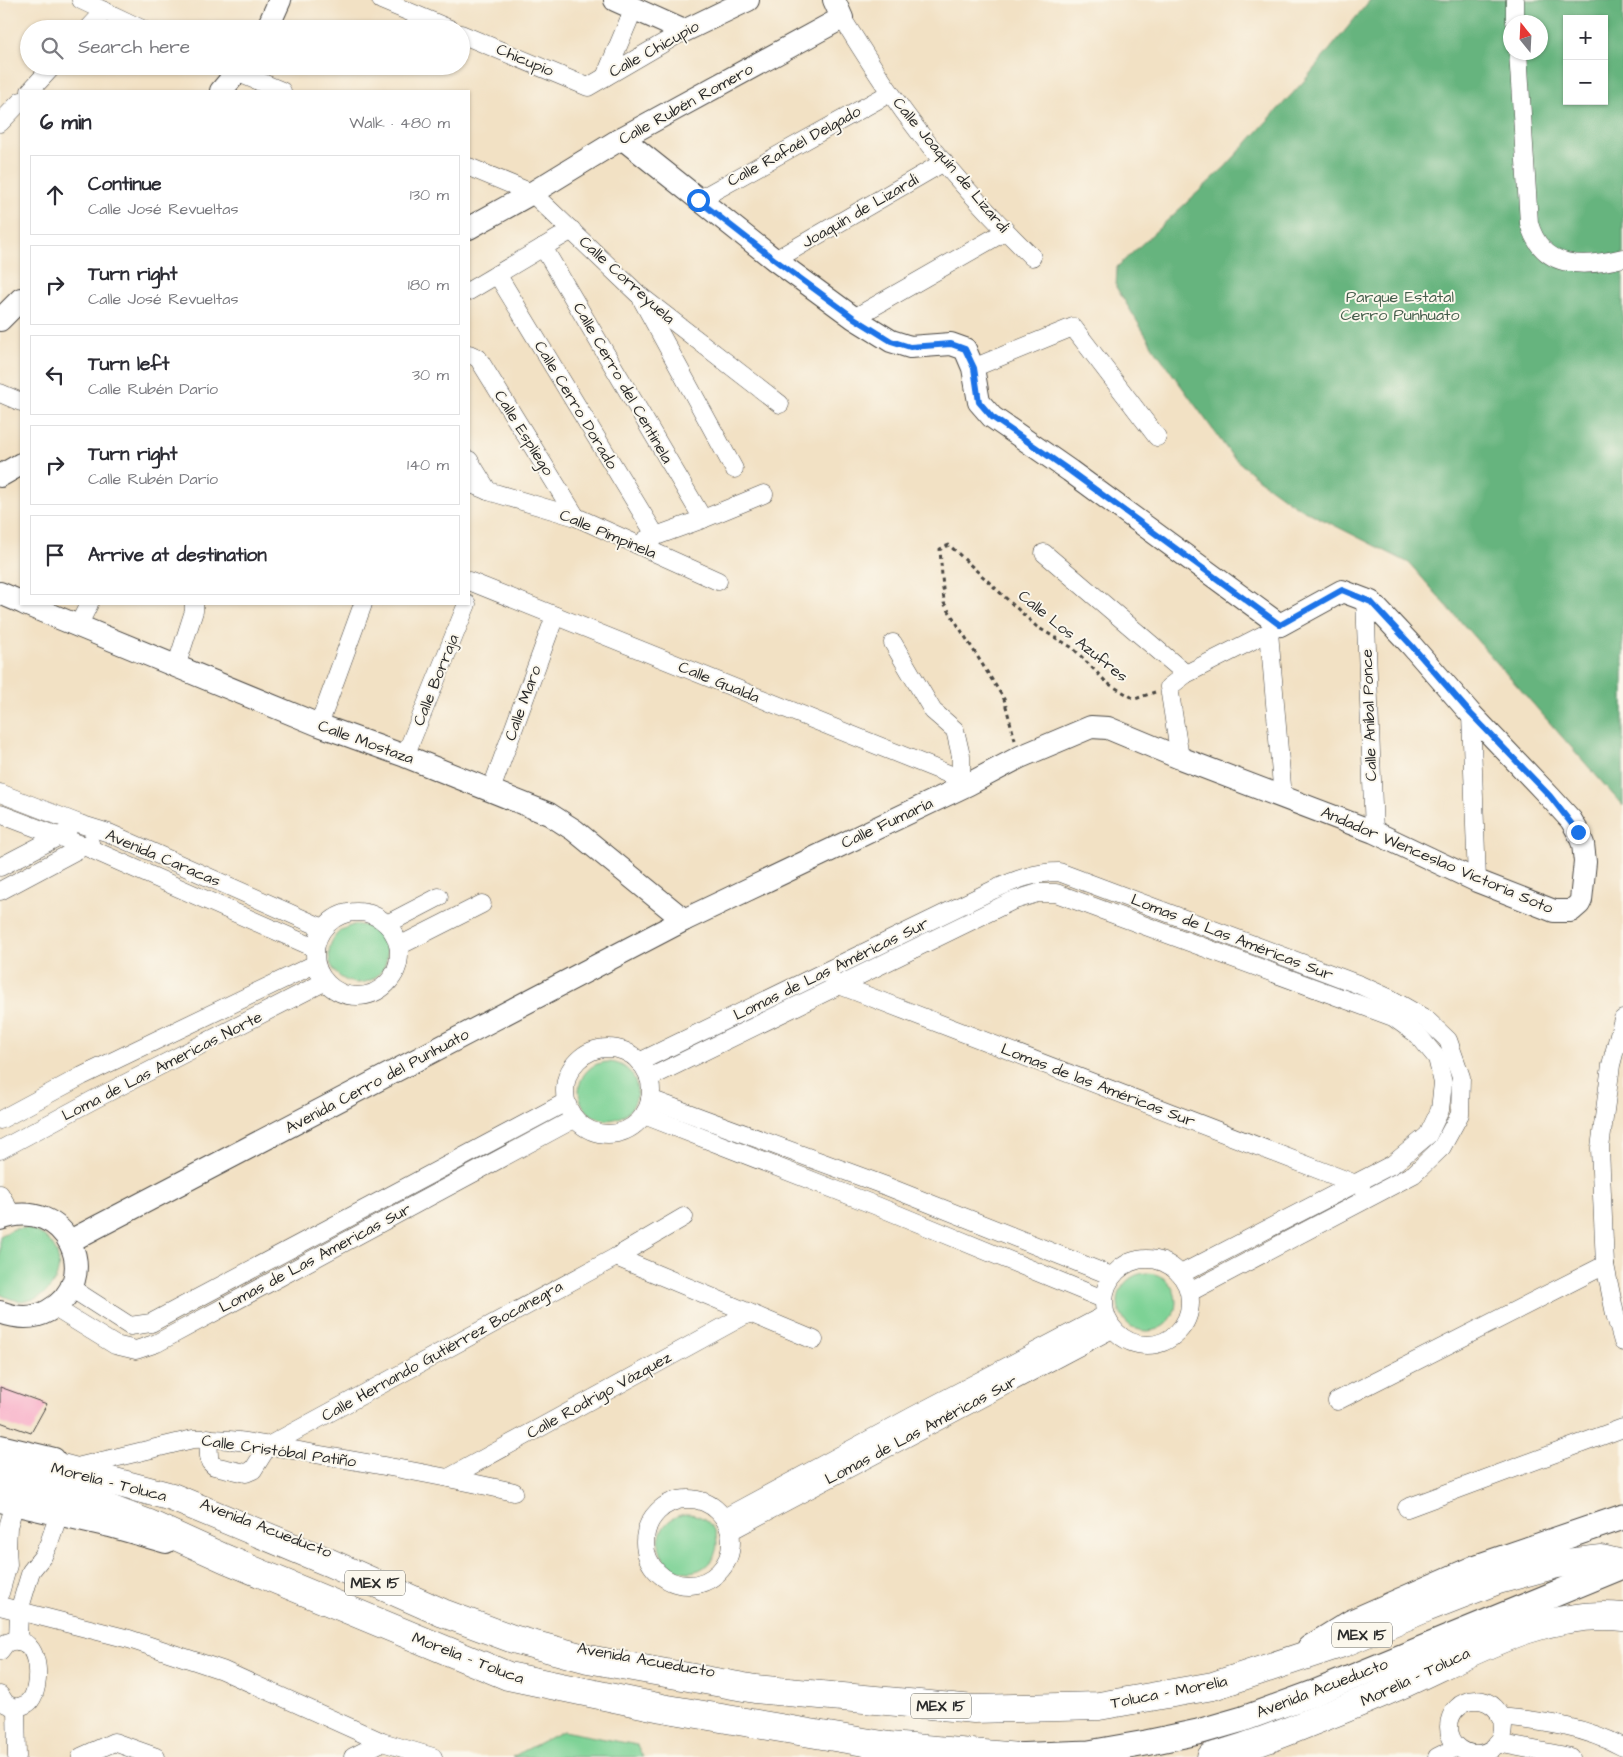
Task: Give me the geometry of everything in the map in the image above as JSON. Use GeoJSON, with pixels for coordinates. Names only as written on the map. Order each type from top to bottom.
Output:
{"type":"FeatureCollection","features":[{"type":"Feature","properties":{"kind":"main road","name":"Morelia - Toluca"},"geometry":{"type":"LineString","coordinates":[[0,1463],[62,1468],[172,1497],[328,1562],[443,1613],[512,1639],[588,1659],[754,1690]]}},
{"type":"Feature","properties":{"kind":"main road","name":"Morelia - Toluca"},"geometry":{"type":"LineString","coordinates":[[0,1481],[94,1503],[147,1523],[226,1559],[508,1676],[662,1708],[889,1746],[1013,1756]]}},
{"type":"Feature","properties":{"kind":"main road"},"geometry":{"type":"LineString","coordinates":[[1287,1662],[1352,1622],[1477,1567],[1623,1517]]}},
{"type":"Feature","properties":{"kind":"main road","name":"Toluca - Morelia"},"geometry":{"type":"LineString","coordinates":[[754,1690],[974,1709],[1099,1706],[1213,1686],[1343,1643],[1498,1580],[1557,1564],[1602,1559],[1623,1565]]}},
{"type":"Feature","properties":{"kind":"main road","name":"Avenida Acueducto"},"geometry":{"type":"LineString","coordinates":[[1013,1756],[1089,1753],[1198,1732],[1242,1719],[1314,1693],[1623,1565]]}},
{"type":"Feature","properties":{"kind":"main road","name":"Morelia - Toluca"},"geometry":{"type":"LineString","coordinates":[[1211,1757],[1244,1749],[1332,1714],[1398,1686],[1480,1647],[1538,1626],[1573,1618],[1623,1617]]}},
{"type":"Feature","properties":{"kind":"main road"},"geometry":{"type":"LineString","coordinates":[[775,1726],[787,1721],[792,1714],[793,1705],[790,1698],[784,1692]]}},
{"type":"Feature","properties":{"kind":"main road"},"geometry":{"type":"LineString","coordinates":[[829,1695],[822,1702],[818,1710],[819,1722],[840,1738]]}},
{"type":"Feature","properties":{"kind":"street"},"geometry":{"type":"LineString","coordinates":[[81,0],[124,20]]}},
{"type":"Feature","properties":{"kind":"street"},"geometry":{"type":"LineString","coordinates":[[271,20],[280,0]]}},
{"type":"Feature","properties":{"kind":"street"},"geometry":{"type":"LineString","coordinates":[[381,0],[429,20]]}},
{"type":"Feature","properties":{"kind":"street","name":"Calle Chicupio"},"geometry":{"type":"LineString","coordinates":[[588,87],[684,31],[748,0]]}},
{"type":"Feature","properties":{"kind":"street"},"geometry":{"type":"LineString","coordinates":[[1515,0],[1516,15]]}},
{"type":"Feature","properties":{"kind":"street"},"geometry":{"type":"LineString","coordinates":[[604,77],[624,4],[684,31]]}},
{"type":"Feature","properties":{"kind":"street","name":"Calle Joaquín de Lizardi"},"geometry":{"type":"LineString","coordinates":[[838,9],[890,93],[944,162],[1006,232],[1032,257]]}},
{"type":"Feature","properties":{"kind":"street","name":"Calle Rubén Romero"},"geometry":{"type":"LineString","coordinates":[[470,227],[532,193],[838,9]]}},
{"type":"Feature","properties":{"kind":"street"},"geometry":{"type":"LineString","coordinates":[[96,20],[105,11]]}},
{"type":"Feature","properties":{"kind":"street","name":"Chicupio"},"geometry":{"type":"LineString","coordinates":[[470,38],[588,87]]}},
{"type":"Feature","properties":{"kind":"street"},"geometry":{"type":"LineString","coordinates":[[1519,60],[1529,223],[1533,237],[1548,255],[1572,264],[1586,265],[1623,258]]}},
{"type":"Feature","properties":{"kind":"street"},"geometry":{"type":"LineString","coordinates":[[31,90],[45,75]]}},
{"type":"Feature","properties":{"kind":"street"},"geometry":{"type":"LineString","coordinates":[[222,90],[230,75]]}},
{"type":"Feature","properties":{"kind":"street"},"geometry":{"type":"LineString","coordinates":[[247,75],[280,90]]}},
{"type":"Feature","properties":{"kind":"street","name":"Calle Rafaél Delgado"},"geometry":{"type":"LineString","coordinates":[[698,200],[890,93]]}},
{"type":"Feature","properties":{"kind":"street"},"geometry":{"type":"LineString","coordinates":[[0,124],[20,102]]}},
{"type":"Feature","properties":{"kind":"street"},"geometry":{"type":"LineString","coordinates":[[622,138],[775,260],[854,318],[891,341],[910,347],[951,344],[965,349],[974,368],[979,402],[992,417],[1078,477],[1274,628],[1283,798]]}},
{"type":"Feature","properties":{"kind":"street","name":"Joaquín de Lizardi"},"geometry":{"type":"LineString","coordinates":[[775,260],[944,162]]}},
{"type":"Feature","properties":{"kind":"street","name":"Calle Correyuela"},"geometry":{"type":"LineString","coordinates":[[470,167],[532,193],[638,294],[780,404]]}},
{"type":"Feature","properties":{"kind":"street"},"geometry":{"type":"LineString","coordinates":[[470,289],[572,230]]}},
{"type":"Feature","properties":{"kind":"street"},"geometry":{"type":"LineString","coordinates":[[854,318],[1006,232]]}},
{"type":"Feature","properties":{"kind":"street","name":"Calle Cerro del Centinela"},"geometry":{"type":"LineString","coordinates":[[543,247],[703,519]]}},
{"type":"Feature","properties":{"kind":"street","name":"Calle Cerro Dorado"},"geometry":{"type":"LineString","coordinates":[[497,274],[656,536]]}},
{"type":"Feature","properties":{"kind":"street"},"geometry":{"type":"LineString","coordinates":[[638,294],[734,469]]}},
{"type":"Feature","properties":{"kind":"street"},"geometry":{"type":"LineString","coordinates":[[0,320],[20,300]]}},
{"type":"Feature","properties":{"kind":"street"},"geometry":{"type":"LineString","coordinates":[[974,368],[1073,327],[1157,437]]}},
{"type":"Feature","properties":{"kind":"street","name":"Calle Espliego"},"geometry":{"type":"LineString","coordinates":[[470,354],[478,358],[576,517]]}},
{"type":"Feature","properties":{"kind":"street"},"geometry":{"type":"LineString","coordinates":[[0,393],[20,402]]}},
{"type":"Feature","properties":{"kind":"street"},"geometry":{"type":"LineString","coordinates":[[470,462],[488,491]]}},
{"type":"Feature","properties":{"kind":"street"},"geometry":{"type":"LineString","coordinates":[[0,476],[20,465]]}},
{"type":"Feature","properties":{"kind":"street","name":"Calle Pimpinela"},"geometry":{"type":"LineString","coordinates":[[470,483],[488,491],[576,517],[632,544],[718,581]]}},
{"type":"Feature","properties":{"kind":"street"},"geometry":{"type":"LineString","coordinates":[[632,544],[703,519],[764,494]]}},
{"type":"Feature","properties":{"kind":"street"},"geometry":{"type":"LineString","coordinates":[[1044,553],[1186,674]]}},
{"type":"Feature","properties":{"kind":"street","name":"Calle Gualda"},"geometry":{"type":"LineString","coordinates":[[471,588],[556,616],[965,782]]}},
{"type":"Feature","properties":{"kind":"street"},"geometry":{"type":"LineString","coordinates":[[1180,758],[1169,687],[1186,674],[1342,590],[1365,598],[1411,645],[1471,714],[1477,881]]}},
{"type":"Feature","properties":{"kind":"street"},"geometry":{"type":"LineString","coordinates":[[0,594],[20,602]]}},
{"type":"Feature","properties":{"kind":"street","name":"Calle Aníbal Ponce"},"geometry":{"type":"LineString","coordinates":[[1365,598],[1374,832]]}},
{"type":"Feature","properties":{"kind":"street","name":"Calle Mostaza"},"geometry":{"type":"LineString","coordinates":[[28,605],[319,725],[405,756],[549,814],[574,830],[684,920]]}},
{"type":"Feature","properties":{"kind":"street"},"geometry":{"type":"LineString","coordinates":[[78,626],[88,605]]}},
{"type":"Feature","properties":{"kind":"street"},"geometry":{"type":"LineString","coordinates":[[176,667],[194,611],[194,605]]}},
{"type":"Feature","properties":{"kind":"street"},"geometry":{"type":"LineString","coordinates":[[319,725],[363,605]]}},
{"type":"Feature","properties":{"kind":"street","name":"Calle Borraja"},"geometry":{"type":"LineString","coordinates":[[405,756],[467,605]]}},
{"type":"Feature","properties":{"kind":"street","name":"Calle Maro"},"geometry":{"type":"LineString","coordinates":[[491,790],[556,616]]}},
{"type":"Feature","properties":{"kind":"street"},"geometry":{"type":"LineString","coordinates":[[893,643],[933,711],[955,730],[965,782]]}},
{"type":"Feature","properties":{"kind":"street","name":"Andador Wenceslao Victoria Soto"},"geometry":{"type":"LineString","coordinates":[[1091,727],[1108,728],[1180,758],[1374,832],[1477,881],[1554,911],[1571,911],[1579,904],[1582,894],[1585,862],[1583,844],[1578,832],[1550,796],[1471,714]]}},
{"type":"Feature","properties":{"kind":"street","name":"Calle Fumaría"},"geometry":{"type":"LineString","coordinates":[[684,920],[965,782],[1091,727]]}},
{"type":"Feature","properties":{"kind":"street","name":"Avenida Caracas"},"geometry":{"type":"LineString","coordinates":[[0,794],[108,833],[323,928]]}},
{"type":"Feature","properties":{"kind":"street","name":"Avenida Caracas"},"geometry":{"type":"LineString","coordinates":[[0,814],[84,846],[315,956]]}},
{"type":"Feature","properties":{"kind":"street"},"geometry":{"type":"LineString","coordinates":[[0,867],[80,824]]}},
{"type":"Feature","properties":{"kind":"street"},"geometry":{"type":"LineString","coordinates":[[0,891],[108,833]]}},
{"type":"Feature","properties":{"kind":"street","name":"Lomas de Las Américas Sur"},"geometry":{"type":"LineString","coordinates":[[640,1062],[1018,878],[1042,872],[1059,872],[1360,985],[1391,999],[1426,1019],[1448,1040],[1461,1077],[1460,1114],[1442,1147],[1414,1174],[1190,1292]]}},
{"type":"Feature","properties":{"kind":"street","name":"Lomas de Las Américas Sur"},"geometry":{"type":"LineString","coordinates":[[649,1078],[1012,901],[1038,893],[1056,893],[1393,1017],[1418,1035],[1437,1058],[1442,1083],[1440,1110],[1428,1135],[1393,1164],[1181,1274]]}},
{"type":"Feature","properties":{"kind":"street"},"geometry":{"type":"LineString","coordinates":[[387,924],[439,897]]}},
{"type":"Feature","properties":{"kind":"street"},"geometry":{"type":"LineString","coordinates":[[399,946],[482,904]]}},
{"type":"Feature","properties":{"kind":"street"},"geometry":{"type":"LineString","coordinates":[[354,912],[378,917],[387,924],[395,934],[399,946],[400,960],[395,973],[387,985],[376,993],[362,997],[348,996],[335,991],[324,982],[319,974],[315,956],[318,938],[323,928],[343,914],[354,912]]}},
{"type":"Feature","properties":{"kind":"street","name":"Avenida Cerro del Punhuato"},"geometry":{"type":"LineString","coordinates":[[70,1241],[684,920]]}},
{"type":"Feature","properties":{"kind":"street"},"geometry":{"type":"LineString","coordinates":[[1231,958],[1237,939]]}},
{"type":"Feature","properties":{"kind":"street","name":"Loma de Las Americas Norte"},"geometry":{"type":"LineString","coordinates":[[0,1120],[315,956]]}},
{"type":"Feature","properties":{"kind":"street","name":"Lomas de las Américas Sur"},"geometry":{"type":"LineString","coordinates":[[818,975],[840,986],[1378,1193]]}},
{"type":"Feature","properties":{"kind":"street","name":"Loma de Las Americas Norte"},"geometry":{"type":"LineString","coordinates":[[0,1150],[93,1100],[324,982]]}},
{"type":"Feature","properties":{"kind":"street"},"geometry":{"type":"LineString","coordinates":[[1623,1019],[1610,1065],[1600,1148],[1605,1264],[1623,1342]]}},
{"type":"Feature","properties":{"kind":"street"},"geometry":{"type":"LineString","coordinates":[[605,1048],[630,1054],[640,1062],[649,1078],[651,1088],[650,1099],[644,1115],[623,1132],[597,1133],[584,1128],[574,1119],[566,1102],[566,1084],[573,1066],[582,1057],[593,1051],[605,1048]]}},
{"type":"Feature","properties":{"kind":"street"},"geometry":{"type":"LineString","coordinates":[[82,1076],[93,1100]]}},
{"type":"Feature","properties":{"kind":"street"},"geometry":{"type":"LineString","coordinates":[[650,1099],[886,1186],[1112,1276]]}},
{"type":"Feature","properties":{"kind":"street","name":"Lomas de Las Americas Sur"},"geometry":{"type":"LineString","coordinates":[[70,1288],[130,1326],[151,1324],[566,1102]]}},
{"type":"Feature","properties":{"kind":"street"},"geometry":{"type":"LineString","coordinates":[[644,1115],[877,1206],[1107,1314],[1125,1340],[1141,1345],[1158,1344],[1173,1337],[1184,1325],[1190,1309],[1190,1292],[1181,1274],[1169,1264],[1154,1259],[1138,1259],[1124,1265],[1112,1276],[1106,1287],[1107,1314]]}},
{"type":"Feature","properties":{"kind":"street","name":"Lomas de Las Americas Sur"},"geometry":{"type":"LineString","coordinates":[[55,1308],[115,1345],[136,1350],[157,1344],[574,1119]]}},
{"type":"Feature","properties":{"kind":"street"},"geometry":{"type":"LineString","coordinates":[[877,1206],[886,1186]]}},
{"type":"Feature","properties":{"kind":"street"},"geometry":{"type":"LineString","coordinates":[[0,1194],[6,1217],[28,1214],[45,1218],[59,1227],[70,1241],[75,1256],[75,1273],[70,1288],[64,1299],[55,1308],[41,1315],[26,1318],[0,1312]]}},
{"type":"Feature","properties":{"kind":"street"},"geometry":{"type":"LineString","coordinates":[[358,1213],[368,1230]]}},
{"type":"Feature","properties":{"kind":"street","name":"Calle Hernando Gutiérrez Bocanegra"},"geometry":{"type":"LineString","coordinates":[[268,1446],[616,1257],[684,1217]]}},
{"type":"Feature","properties":{"kind":"street"},"geometry":{"type":"LineString","coordinates":[[616,1257],[814,1340]]}},
{"type":"Feature","properties":{"kind":"street"},"geometry":{"type":"LineString","coordinates":[[1337,1401],[1605,1264]]}},
{"type":"Feature","properties":{"kind":"street","name":"Calle Rodrigo Vázquez"},"geometry":{"type":"LineString","coordinates":[[450,1477],[749,1313]]}},
{"type":"Feature","properties":{"kind":"street","name":"Lomas de Las Américas Sur"},"geometry":{"type":"LineString","coordinates":[[727,1524],[917,1423],[1107,1314]]}},
{"type":"Feature","properties":{"kind":"street"},"geometry":{"type":"LineString","coordinates":[[1407,1508],[1623,1428]]}},
{"type":"Feature","properties":{"kind":"street"},"geometry":{"type":"LineString","coordinates":[[208,1438],[210,1462],[214,1466],[246,1473],[253,1470],[268,1446]]}},
{"type":"Feature","properties":{"kind":"street","name":"Calle Cristóbal Patiño"},"geometry":{"type":"LineString","coordinates":[[80,1466],[193,1439],[208,1438],[268,1446],[450,1477],[514,1492]]}},
{"type":"Feature","properties":{"kind":"street","name":"Avenida Acueducto"},"geometry":{"type":"LineString","coordinates":[[0,1446],[125,1478],[201,1503],[336,1555],[508,1630],[638,1662],[772,1682],[784,1692]]}},
{"type":"Feature","properties":{"kind":"street"},"geometry":{"type":"LineString","coordinates":[[685,1499],[700,1500],[714,1507],[727,1524],[732,1546],[727,1561],[718,1573],[706,1582],[691,1585],[676,1584],[662,1577],[652,1566],[646,1552],[645,1537],[649,1523],[658,1511],[671,1502],[685,1499]]}},
{"type":"Feature","properties":{"kind":"street"},"geometry":{"type":"LineString","coordinates":[[0,1593],[8,1565],[8,1502],[110,1526],[226,1559]]}},
{"type":"Feature","properties":{"kind":"street"},"geometry":{"type":"LineString","coordinates":[[18,1640],[19,1611],[31,1570],[43,1556],[60,1514]]}},
{"type":"Feature","properties":{"kind":"street"},"geometry":{"type":"LineString","coordinates":[[8,1565],[31,1570]]}},
{"type":"Feature","properties":{"kind":"street"},"geometry":{"type":"LineString","coordinates":[[0,1606],[129,1639],[222,1670],[382,1742],[433,1757]]}},
{"type":"Feature","properties":{"kind":"street"},"geometry":{"type":"LineString","coordinates":[[0,1650],[6,1643],[18,1640],[30,1646],[34,1654],[37,1673],[35,1695],[29,1704],[16,1708],[6,1704],[0,1695]]}},
{"type":"Feature","properties":{"kind":"street"},"geometry":{"type":"LineString","coordinates":[[1479,1700],[1488,1703],[1500,1717],[1502,1735],[1497,1743],[1485,1753],[1465,1752],[1457,1746],[1449,1733],[1450,1720],[1454,1712],[1464,1703],[1479,1700]]}},
{"type":"Feature","properties":{"kind":"street"},"geometry":{"type":"LineString","coordinates":[[16,1708],[17,1757]]}},
{"type":"Feature","properties":{"kind":"street"},"geometry":{"type":"LineString","coordinates":[[1500,1717],[1538,1721],[1579,1730],[1623,1747]]}},
{"type":"Feature","properties":{"kind":"street"},"geometry":{"type":"LineString","coordinates":[[1497,1743],[1572,1757],[1579,1730]]}},
{"type":"Feature","properties":{"kind":"street"},"geometry":{"type":"LineString","coordinates":[[81,1757],[114,1742],[156,1757]]}},
{"type":"Feature","properties":{"kind":"street"},"geometry":{"type":"LineString","coordinates":[[353,1757],[382,1742]]}},
{"type":"Feature","properties":{"kind":"street"},"geometry":{"type":"LineString","coordinates":[[1437,1757],[1457,1746]]}},
{"type":"Feature","properties":{"kind":"path","name":"Calle Los Azufres"},"geometry":{"type":"LineString","coordinates":[[1020,758],[1004,699],[944,602],[940,549],[949,545],[1037,627],[1073,648],[1107,682],[1135,699],[1169,687]]}},
{"type":"Feature","properties":{"kind":"green space","name":"Parque Estatal Cerro Punhuato"},"geometry":{"type":"Polygon","coordinates":[[[1370,0],[1623,0],[1623,806],[1409,563],[1294,505],[1257,478],[1232,456],[1153,347],[1116,287],[1117,267],[1225,167],[1304,81],[1370,0]]]}},
{"type":"Feature","properties":{"kind":"green space"},"geometry":{"type":"Polygon","coordinates":[[[352,925],[364,925],[379,933],[387,948],[387,960],[379,975],[364,983],[352,983],[337,975],[329,960],[329,948],[337,933],[352,925]]]}},
{"type":"Feature","properties":{"kind":"green space"},"geometry":{"type":"Polygon","coordinates":[[[602,1062],[614,1062],[629,1070],[637,1085],[637,1097],[629,1112],[614,1120],[602,1120],[587,1112],[579,1097],[579,1085],[587,1070],[602,1062]]]}},
{"type":"Feature","properties":{"kind":"green space"},"geometry":{"type":"Polygon","coordinates":[[[27,1228],[45,1237],[55,1250],[59,1265],[56,1279],[47,1291],[35,1299],[19,1301],[0,1294],[0,1236],[14,1229],[27,1228]]]}},
{"type":"Feature","properties":{"kind":"green space"},"geometry":{"type":"Polygon","coordinates":[[[1141,1273],[1153,1273],[1168,1281],[1176,1296],[1176,1308],[1168,1323],[1153,1331],[1141,1331],[1126,1323],[1118,1308],[1118,1296],[1126,1281],[1141,1273]]]}},
{"type":"Feature","properties":{"kind":"green space"},"geometry":{"type":"Polygon","coordinates":[[[682,1514],[694,1514],[709,1522],[717,1537],[717,1549],[709,1564],[694,1572],[682,1572],[667,1564],[659,1549],[659,1537],[667,1522],[682,1514]]]}},
{"type":"Feature","properties":{"kind":"green space"},"geometry":{"type":"Polygon","coordinates":[[[563,1731],[637,1745],[643,1757],[512,1757],[563,1731]]]}},
{"type":"Feature","properties":{"kind":"building"},"geometry":{"type":"Polygon","coordinates":[[[0,1387],[47,1404],[31,1433],[0,1422],[0,1387]]]}},
{"type":"Feature","properties":{"kind":"route"},"geometry":{"type":"LineString","coordinates":[[698,200],[854,318],[891,341],[910,347],[951,344],[965,349],[974,368],[979,402],[992,417],[1070,471],[1280,625],[1298,613],[1342,590],[1371,602],[1471,714],[1550,796],[1571,820],[1578,832]]}}]}
